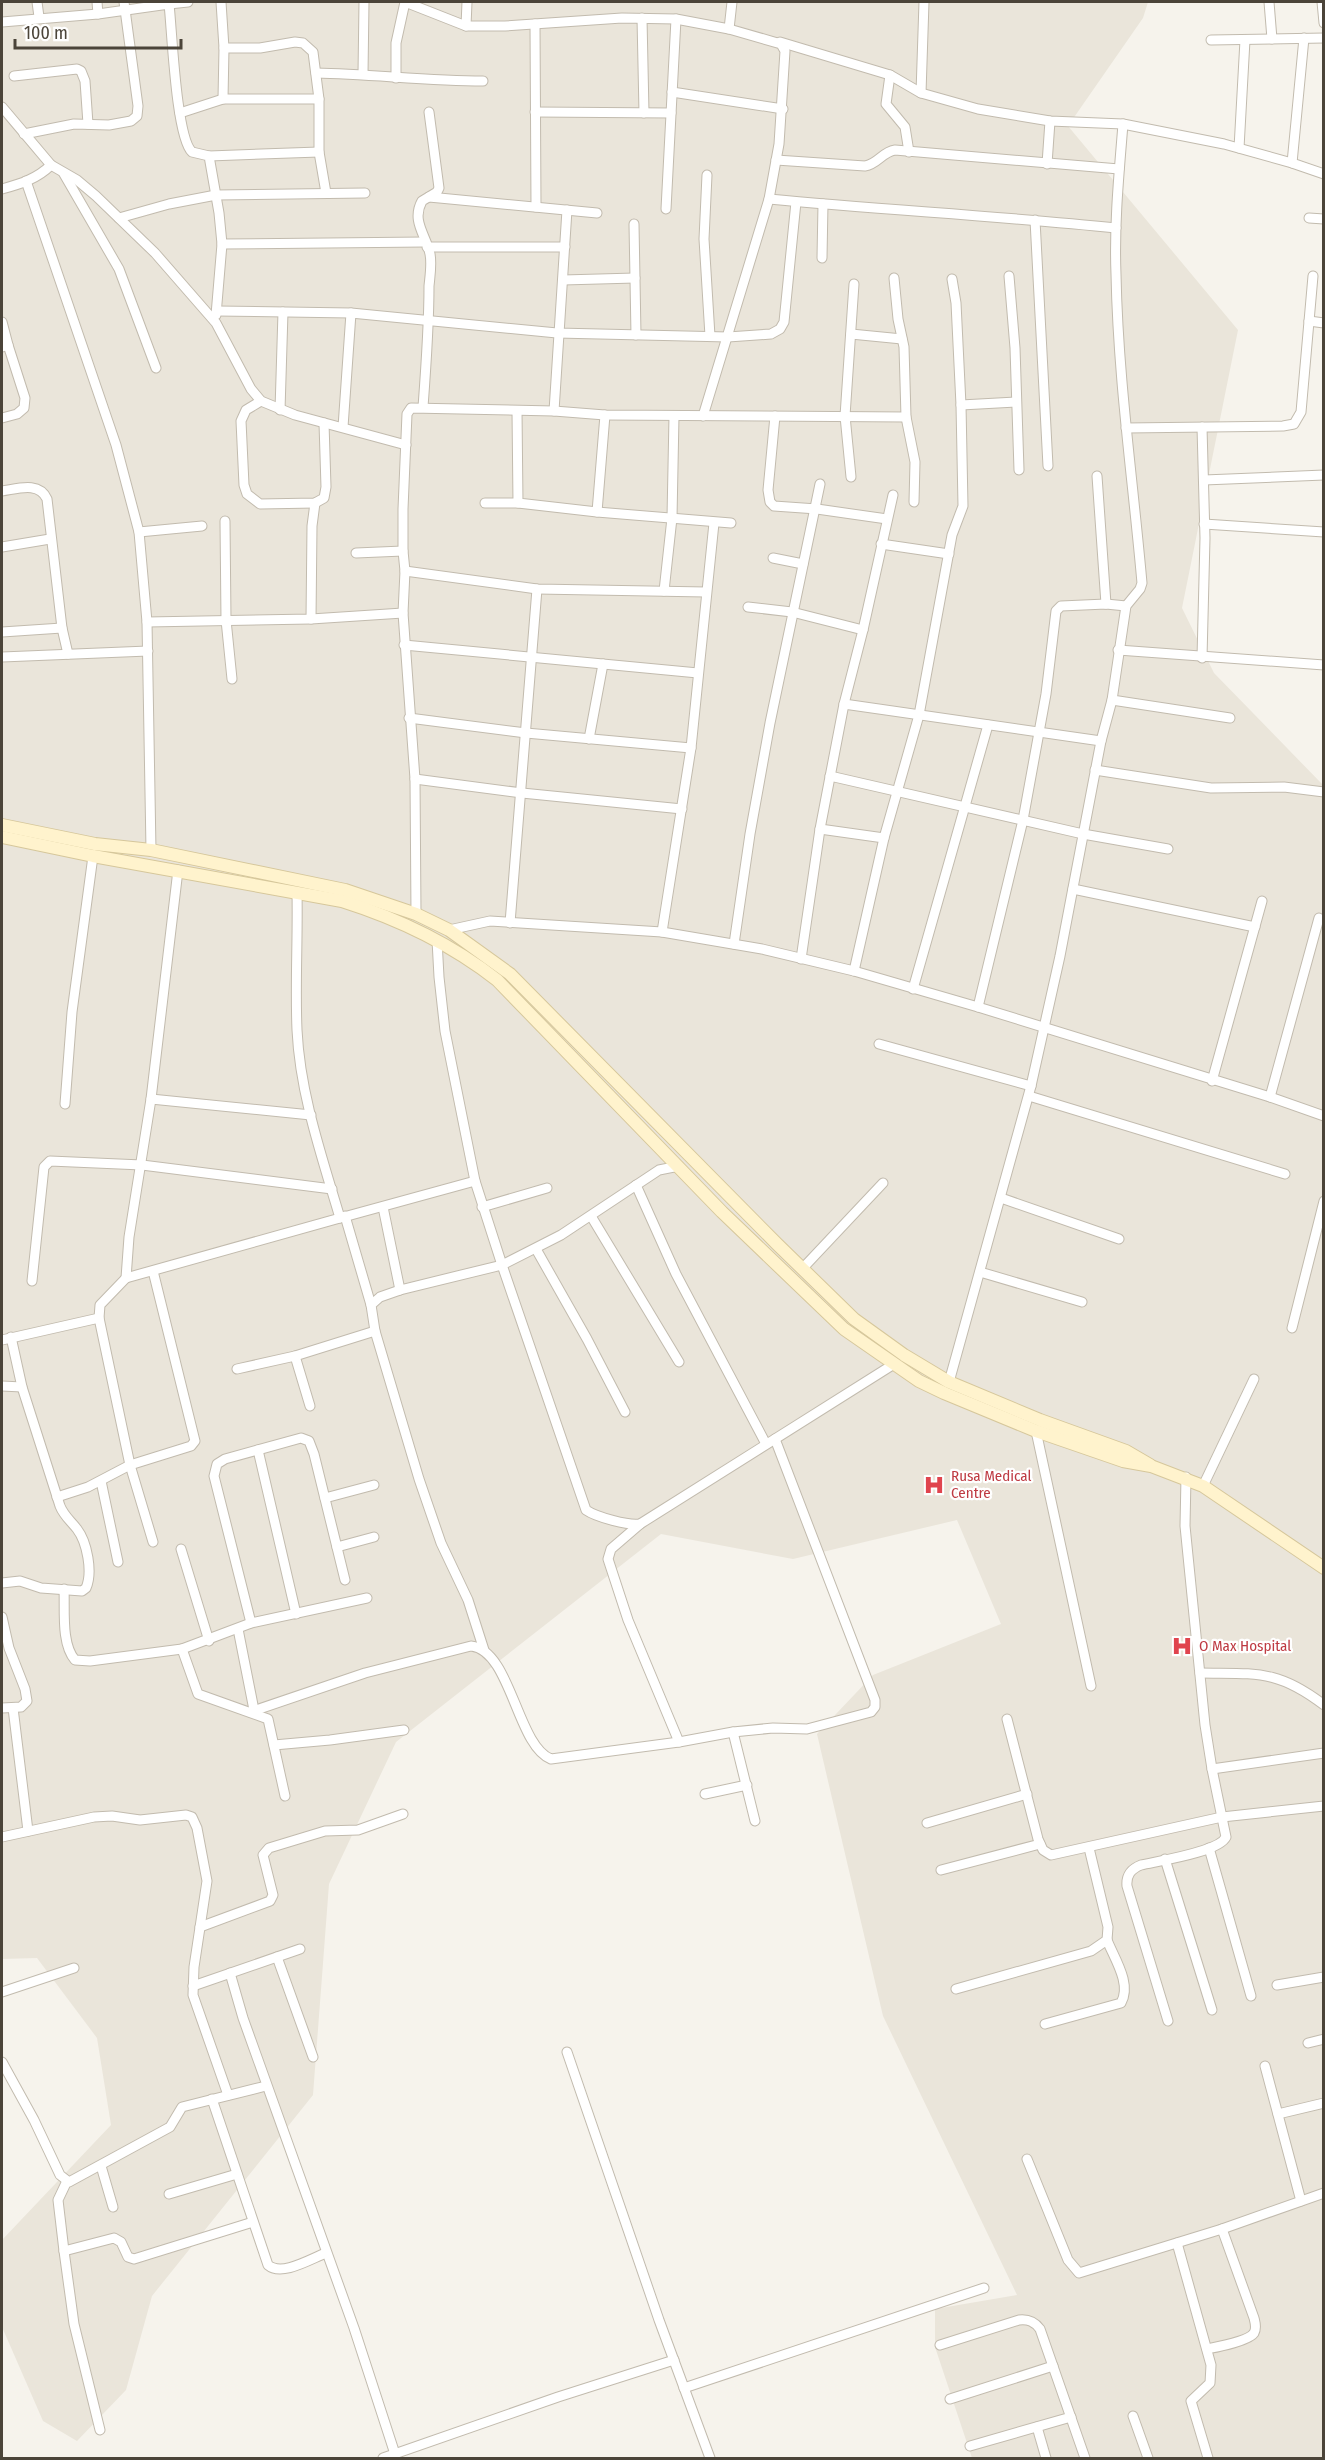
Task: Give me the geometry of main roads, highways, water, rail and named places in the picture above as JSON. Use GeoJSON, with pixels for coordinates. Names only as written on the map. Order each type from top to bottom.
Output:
{"type":"FeatureCollection","features":[{"type":"Feature","properties":{"kind":"place","name":"Rusa Medical Centre"},"geometry":{"type":"Point","coordinates":[934,1485]}},
{"type":"Feature","properties":{"kind":"place","name":"O Max Hospital"},"geometry":{"type":"Point","coordinates":[1182,1646]}}]}
